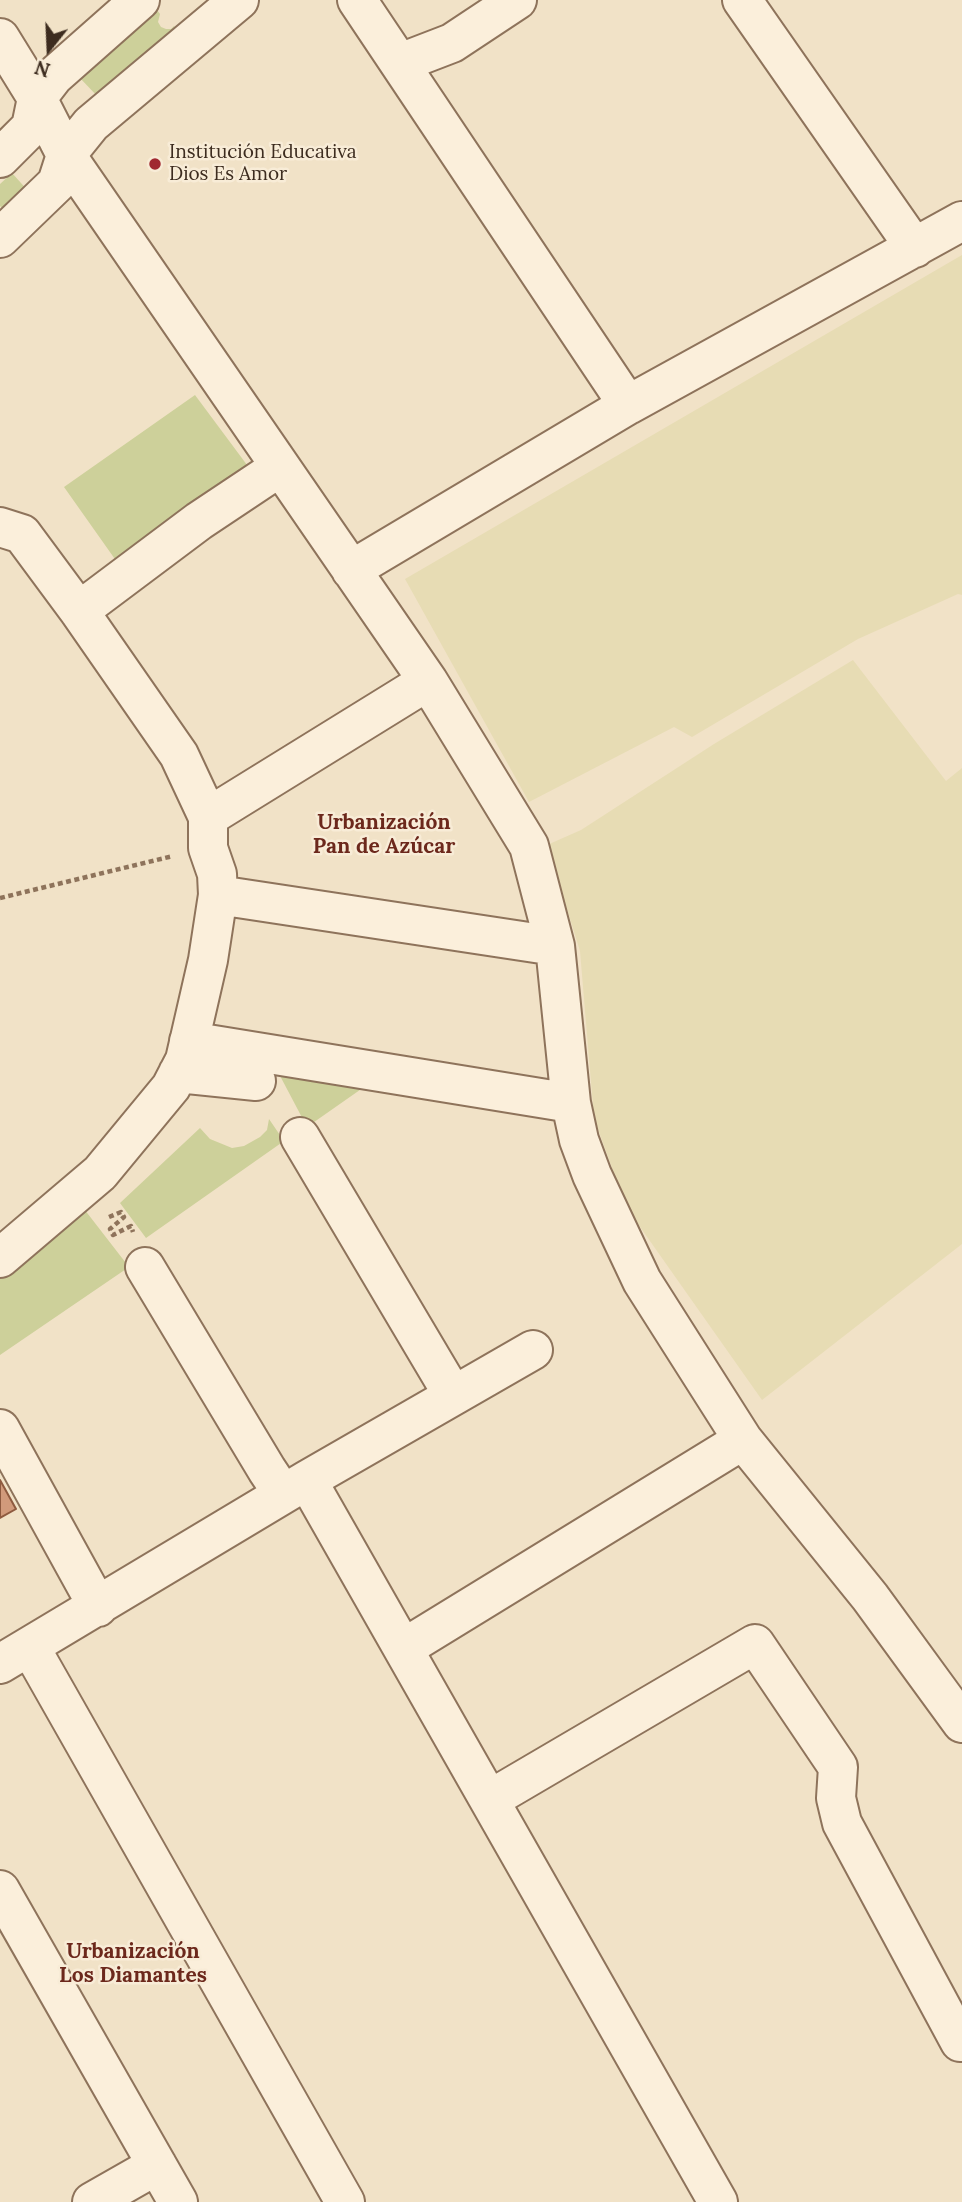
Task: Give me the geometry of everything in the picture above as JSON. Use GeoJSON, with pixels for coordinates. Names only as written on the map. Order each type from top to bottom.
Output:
{"type":"FeatureCollection","features":[{"type":"Feature","properties":{"kind":"street"},"geometry":{"type":"LineString","coordinates":[[0,158],[31,127],[37,98],[54,76],[140,0]]}},
{"type":"Feature","properties":{"kind":"street"},"geometry":{"type":"LineString","coordinates":[[0,238],[57,183],[66,155],[91,124],[239,0]]}},
{"type":"Feature","properties":{"kind":"street"},"geometry":{"type":"LineString","coordinates":[[357,0],[628,405]]}},
{"type":"Feature","properties":{"kind":"street"},"geometry":{"type":"LineString","coordinates":[[400,63],[452,43],[516,0]]}},
{"type":"Feature","properties":{"kind":"street"},"geometry":{"type":"LineString","coordinates":[[742,0],[915,248]]}},
{"type":"Feature","properties":{"kind":"street"},"geometry":{"type":"LineString","coordinates":[[0,38],[37,98],[66,155],[428,681],[530,846],[555,946],[571,1103],[579,1140],[592,1175],[642,1281],[743,1440],[870,1597],[962,1723]]}},
{"type":"Feature","properties":{"kind":"street"},"geometry":{"type":"LineString","coordinates":[[351,570],[628,405],[962,220]]}},
{"type":"Feature","properties":{"kind":"street"},"geometry":{"type":"LineString","coordinates":[[79,611],[199,521],[280,467]]}},
{"type":"Feature","properties":{"kind":"street"},"geometry":{"type":"LineString","coordinates":[[0,527],[22,534],[179,755],[208,832],[217,874],[218,895],[208,960],[184,1057],[171,1087],[100,1173],[0,1258]]}},
{"type":"Feature","properties":{"kind":"street"},"geometry":{"type":"LineString","coordinates":[[208,832],[428,681]]}},
{"type":"Feature","properties":{"kind":"street"},"geometry":{"type":"LineString","coordinates":[[218,895],[555,946]]}},
{"type":"Feature","properties":{"kind":"street"},"geometry":{"type":"LineString","coordinates":[[184,1057],[571,1103]]}},
{"type":"Feature","properties":{"kind":"street"},"geometry":{"type":"LineString","coordinates":[[184,1057],[256,1082]]}},
{"type":"Feature","properties":{"kind":"street"},"geometry":{"type":"LineString","coordinates":[[300,1137],[453,1395]]}},
{"type":"Feature","properties":{"kind":"street"},"geometry":{"type":"LineString","coordinates":[[136,1252],[267,1470],[295,1487],[404,1648],[718,2202]]}},
{"type":"Feature","properties":{"kind":"street"},"geometry":{"type":"LineString","coordinates":[[345,2202],[15,1655],[295,1487],[533,1350]]}},
{"type":"Feature","properties":{"kind":"street"},"geometry":{"type":"LineString","coordinates":[[0,1429],[98,1607]]}},
{"type":"Feature","properties":{"kind":"street"},"geometry":{"type":"LineString","coordinates":[[404,1648],[743,1440]]}},
{"type":"Feature","properties":{"kind":"street"},"geometry":{"type":"LineString","coordinates":[[489,1800],[755,1644],[838,1767],[836,1798],[842,1823],[960,2042]]}},
{"type":"Feature","properties":{"kind":"street"},"geometry":{"type":"LineString","coordinates":[[0,1890],[178,2202]]}},
{"type":"Feature","properties":{"kind":"street"},"geometry":{"type":"LineString","coordinates":[[92,2202],[157,2165]]}},
{"type":"Feature","properties":{"kind":"path"},"geometry":{"type":"LineString","coordinates":[[0,898],[208,832]]}},
{"type":"Feature","properties":{"kind":"path"},"geometry":{"type":"LineString","coordinates":[[101,1221],[121,1212],[124,1217],[110,1229],[113,1235],[131,1226],[136,1252]]}},
{"type":"Feature","properties":{"kind":"shaded area"},"geometry":{"type":"Polygon","coordinates":[[[962,255],[962,595],[958,594],[858,639],[692,737],[674,727],[529,802],[405,579],[962,255]]]}},
{"type":"Feature","properties":{"kind":"shaded area"},"geometry":{"type":"Polygon","coordinates":[[[853,660],[946,781],[962,768],[962,1244],[762,1400],[626,1207],[594,1118],[580,951],[547,845],[581,830],[714,744],[853,660]]]}},
{"type":"Feature","properties":{"kind":"green space"},"geometry":{"type":"Polygon","coordinates":[[[157,10],[161,27],[171,29],[174,26],[178,30],[99,98],[79,77],[157,10]]]}},
{"type":"Feature","properties":{"kind":"green space"},"geometry":{"type":"Polygon","coordinates":[[[12,173],[30,193],[7,213],[0,206],[0,184],[12,173]]]}},
{"type":"Feature","properties":{"kind":"green space"},"geometry":{"type":"Polygon","coordinates":[[[195,395],[250,469],[117,562],[64,487],[195,395]]]}},
{"type":"Feature","properties":{"kind":"green space"},"geometry":{"type":"Polygon","coordinates":[[[278,1072],[367,1085],[307,1127],[278,1072]]]}},
{"type":"Feature","properties":{"kind":"green space"},"geometry":{"type":"Polygon","coordinates":[[[269,1119],[284,1141],[146,1238],[120,1203],[200,1128],[210,1139],[232,1148],[244,1146],[260,1137],[267,1130],[269,1119]]]}},
{"type":"Feature","properties":{"kind":"green space"},"geometry":{"type":"Polygon","coordinates":[[[81,1205],[129,1267],[0,1355],[0,1277],[81,1205]]]}},
{"type":"Feature","properties":{"kind":"building"},"geometry":{"type":"Polygon","coordinates":[[[0,1480],[16,1509],[0,1518],[0,1480]]]}},
{"type":"Feature","properties":{"kind":"place","name":"Institución Educativa Dios Es Amor"},"geometry":{"type":"Point","coordinates":[155,164]}},
{"type":"Feature","properties":{"kind":"district","name":"Urbanización Pan de Azúcar"},"geometry":{"type":"Point","coordinates":[384,835]}},
{"type":"Feature","properties":{"kind":"district","name":"Urbanización Los Diamantes"},"geometry":{"type":"Point","coordinates":[133,1964]}}]}
